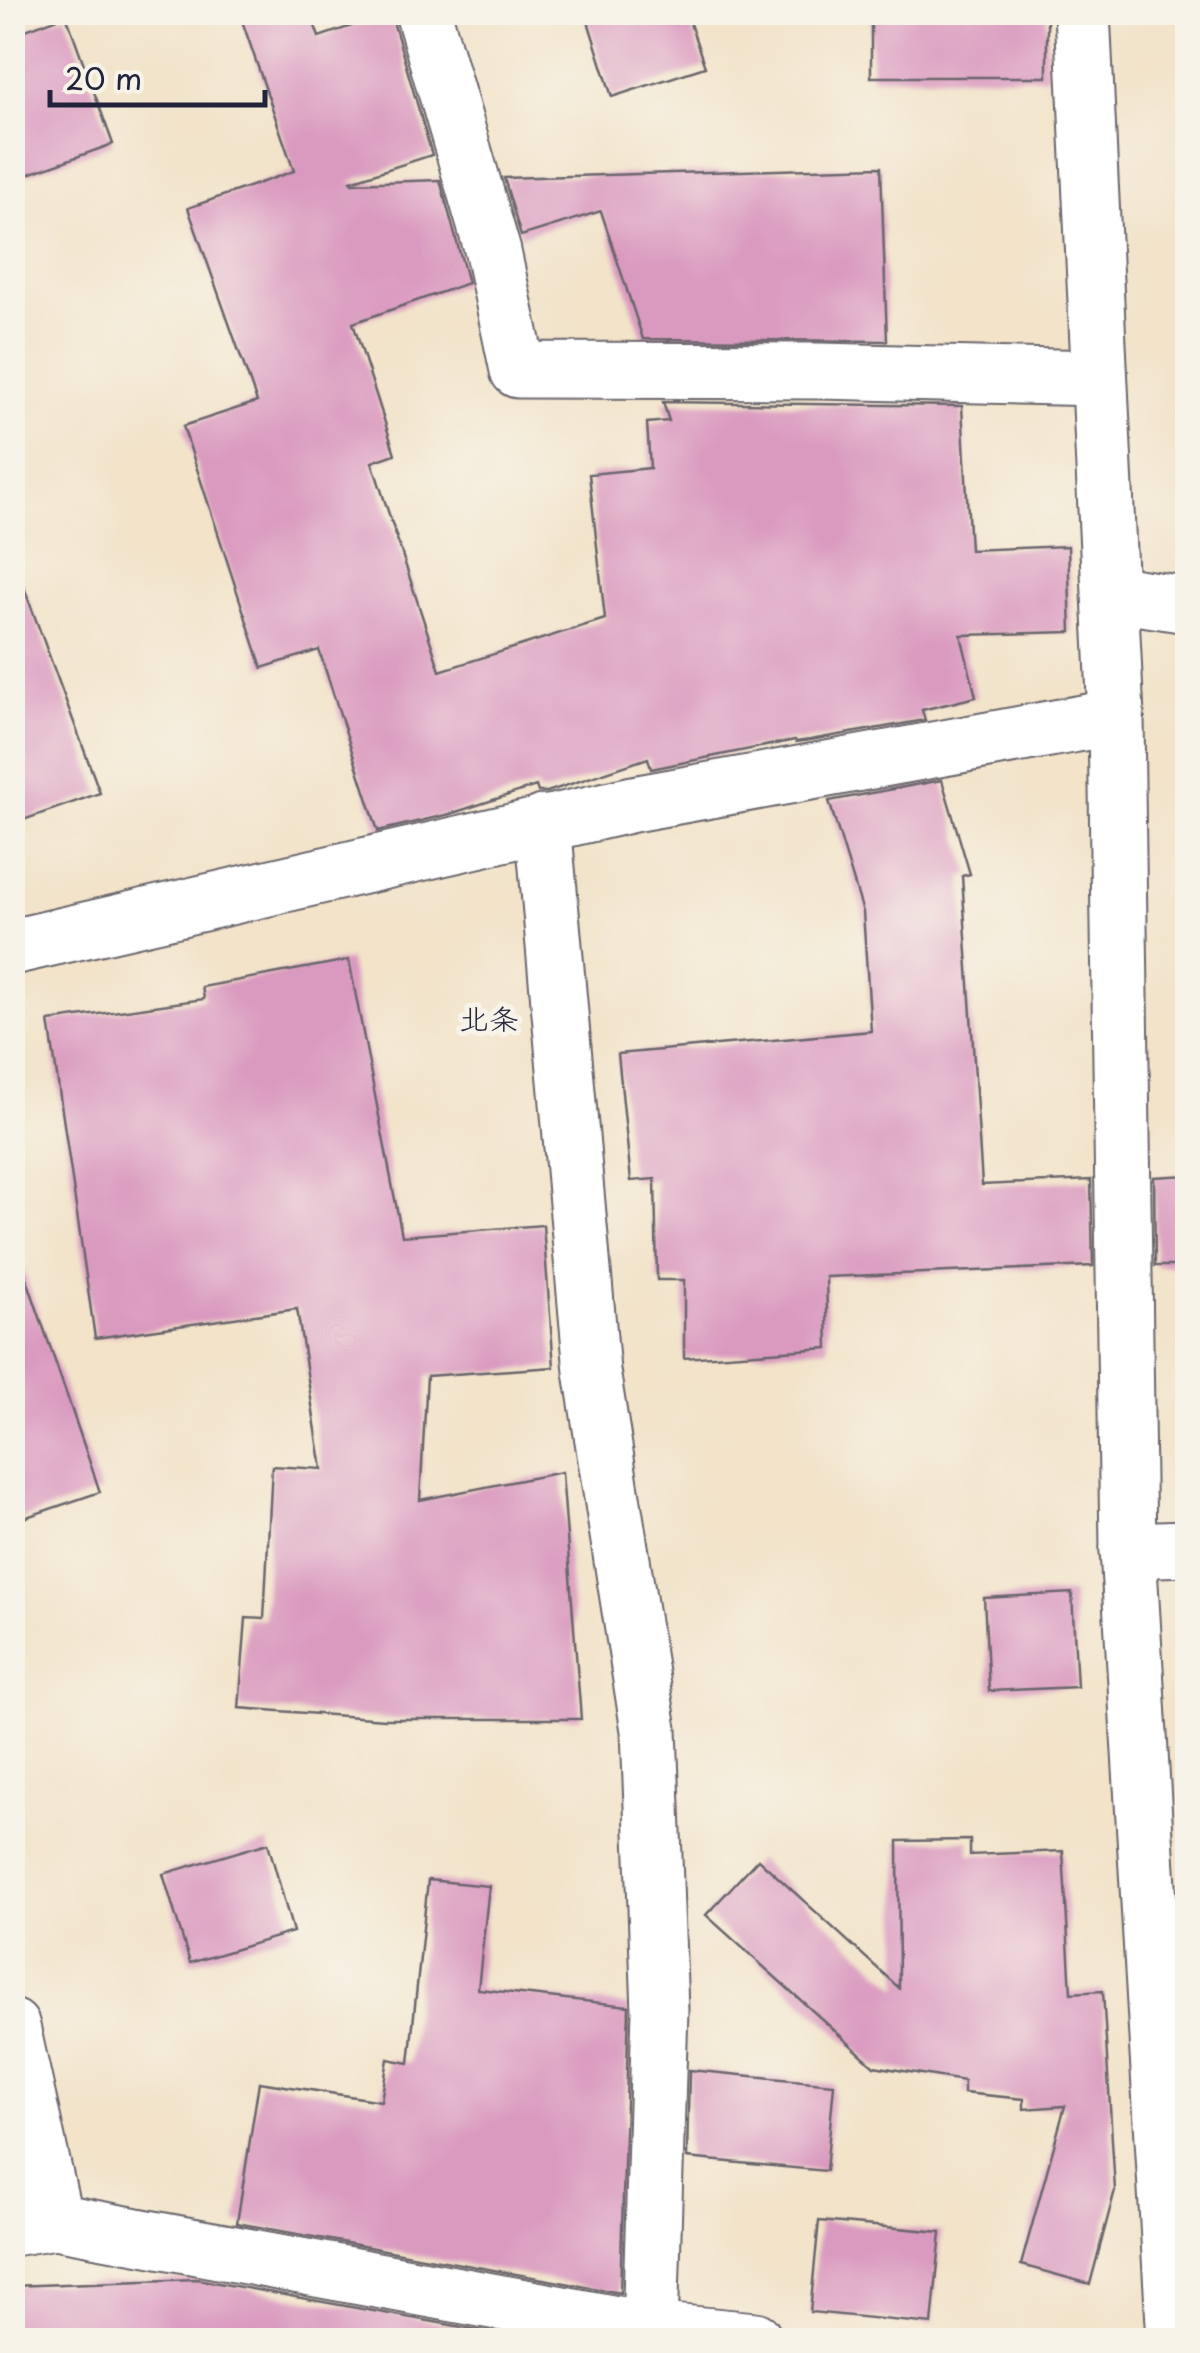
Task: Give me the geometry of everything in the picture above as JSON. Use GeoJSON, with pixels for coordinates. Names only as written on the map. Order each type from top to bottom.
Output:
{"type":"FeatureCollection","features":[{"type":"Feature","properties":{"kind":"street"},"geometry":{"type":"LineString","coordinates":[[423,12],[493,252],[518,370],[1099,378]]}},
{"type":"Feature","properties":{"kind":"street"},"geometry":{"type":"LineString","coordinates":[[1082,12],[1116,716],[1128,1550],[1175,2340]]}},
{"type":"Feature","properties":{"kind":"street"},"geometry":{"type":"LineString","coordinates":[[1111,593],[1188,605]]}},
{"type":"Feature","properties":{"kind":"street"},"geometry":{"type":"LineString","coordinates":[[12,947],[633,804],[1116,716]]}},
{"type":"Feature","properties":{"kind":"street"},"geometry":{"type":"LineString","coordinates":[[543,823],[592,1370],[649,1730],[660,2010],[650,2330]]}},
{"type":"Feature","properties":{"kind":"street"},"geometry":{"type":"LineString","coordinates":[[1128,1550],[1188,1548]]}},
{"type":"Feature","properties":{"kind":"street"},"geometry":{"type":"LineString","coordinates":[[12,2027],[34,2224],[650,2330],[755,2340]]}},
{"type":"Feature","properties":{"kind":"building"},"geometry":{"type":"Polygon","coordinates":[[[239,12],[310,12],[319,37],[393,12],[432,155],[351,181],[440,180],[468,283],[353,323],[395,454],[372,462],[440,671],[605,619],[589,474],[650,468],[647,423],[669,421],[663,402],[962,406],[970,550],[1068,546],[1071,632],[961,635],[976,697],[922,710],[925,720],[795,740],[651,769],[648,758],[547,792],[538,792],[536,786],[450,814],[378,831],[319,650],[262,668],[183,426],[257,402],[188,208],[294,171],[239,12]]]}},
{"type":"Feature","properties":{"kind":"building"},"geometry":{"type":"Polygon","coordinates":[[[585,12],[686,12],[705,67],[612,97],[585,12]]]}},
{"type":"Feature","properties":{"kind":"building"},"geometry":{"type":"Polygon","coordinates":[[[871,12],[1047,12],[1047,77],[871,77],[871,12]]]}},
{"type":"Feature","properties":{"kind":"building"},"geometry":{"type":"Polygon","coordinates":[[[66,15],[113,144],[12,180],[12,35],[66,15]]]}},
{"type":"Feature","properties":{"kind":"building"},"geometry":{"type":"Polygon","coordinates":[[[881,167],[887,341],[643,339],[601,211],[521,236],[504,178],[881,167]]]}},
{"type":"Feature","properties":{"kind":"building"},"geometry":{"type":"Polygon","coordinates":[[[19,574],[100,793],[12,824],[12,575],[19,574]]]}},
{"type":"Feature","properties":{"kind":"building"},"geometry":{"type":"Polygon","coordinates":[[[942,780],[970,874],[962,876],[982,1185],[1091,1180],[1093,1266],[826,1277],[828,1348],[684,1358],[684,1280],[657,1280],[655,1179],[631,1181],[618,1054],[871,1031],[863,912],[829,801],[942,780]]]}},
{"type":"Feature","properties":{"kind":"building"},"geometry":{"type":"Polygon","coordinates":[[[349,960],[402,1236],[543,1225],[554,1367],[427,1376],[420,1500],[562,1472],[581,1719],[384,1719],[239,1708],[246,1618],[264,1619],[272,1466],[322,1469],[297,1309],[95,1338],[49,1021],[204,999],[202,987],[349,960]]]}},
{"type":"Feature","properties":{"kind":"building"},"geometry":{"type":"Polygon","coordinates":[[[1188,1175],[1188,1266],[1155,1266],[1154,1177],[1188,1175]]]}},
{"type":"Feature","properties":{"kind":"building"},"geometry":{"type":"Polygon","coordinates":[[[22,1265],[100,1492],[12,1522],[12,1267],[22,1265]]]}},
{"type":"Feature","properties":{"kind":"building"},"geometry":{"type":"Polygon","coordinates":[[[1072,1593],[1077,1687],[989,1691],[984,1598],[1072,1593]]]}},
{"type":"Feature","properties":{"kind":"building"},"geometry":{"type":"Polygon","coordinates":[[[970,1840],[970,1855],[1063,1851],[1071,1993],[1103,1991],[1115,2190],[1090,2284],[1021,2265],[1065,2106],[1024,2109],[1024,2099],[964,2093],[964,2081],[874,2066],[706,1915],[758,1859],[899,1988],[898,1841],[970,1840]]]}},
{"type":"Feature","properties":{"kind":"building"},"geometry":{"type":"Polygon","coordinates":[[[268,1843],[293,1932],[190,1963],[163,1874],[268,1843]]]}},
{"type":"Feature","properties":{"kind":"building"},"geometry":{"type":"Polygon","coordinates":[[[428,1880],[489,1886],[478,1989],[629,2006],[620,2293],[237,2223],[259,2082],[381,2101],[388,2059],[409,2063],[428,1880]]]}},
{"type":"Feature","properties":{"kind":"building"},"geometry":{"type":"Polygon","coordinates":[[[689,2070],[834,2084],[826,2171],[687,2158],[689,2070]]]}},
{"type":"Feature","properties":{"kind":"building"},"geometry":{"type":"Polygon","coordinates":[[[819,2221],[941,2232],[932,2324],[810,2312],[819,2221]]]}},
{"type":"Feature","properties":{"kind":"building"},"geometry":{"type":"Polygon","coordinates":[[[196,2279],[534,2340],[12,2340],[12,2286],[196,2279]]]}},
{"type":"Feature","properties":{"kind":"district","name":"北条"},"geometry":{"type":"Point","coordinates":[489,1017]}}]}
